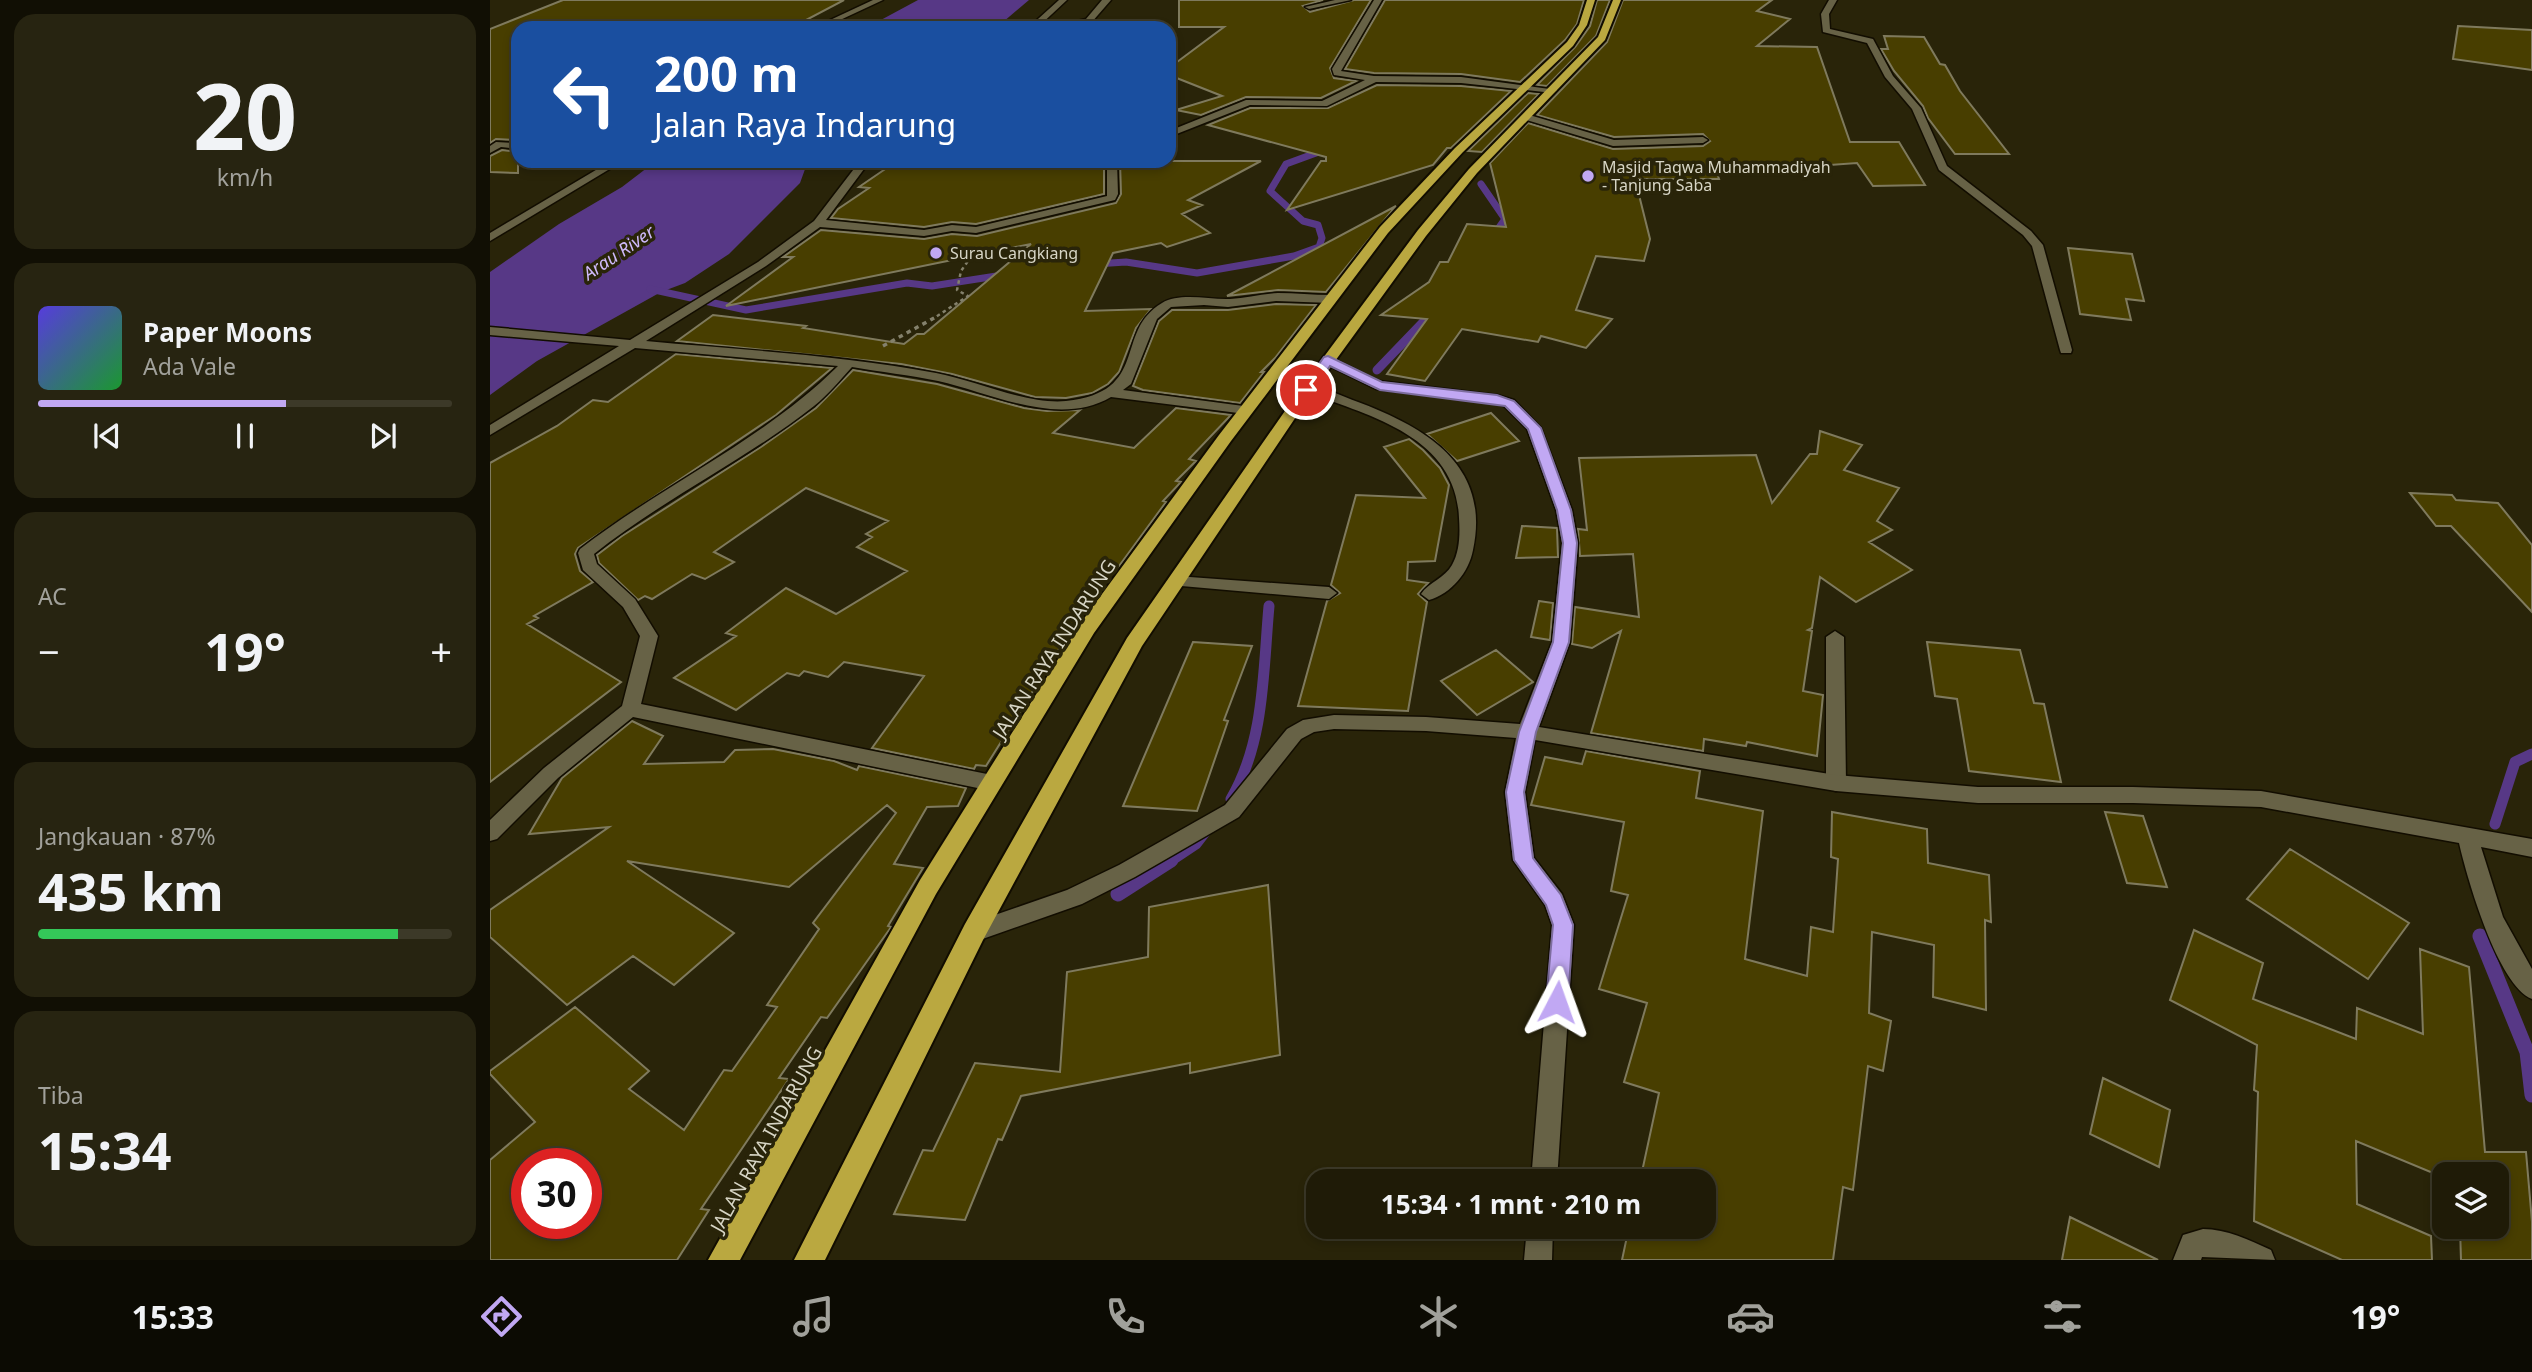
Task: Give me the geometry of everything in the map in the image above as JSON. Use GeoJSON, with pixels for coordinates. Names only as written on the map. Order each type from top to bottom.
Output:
{"type":"FeatureCollection","features":[{"type":"Feature","properties":{"kind":"highway","name":"JALAN RAYA INDARUNG"},"geometry":{"type":"LineString","coordinates":[[723,1260],[928,887],[1087,629],[1247,410],[1384,230],[1459,149],[1570,44],[1583,25],[1591,0]]}},
{"type":"Feature","properties":{"kind":"highway"},"geometry":{"type":"LineString","coordinates":[[809,1260],[974,932],[1134,643],[1308,388],[1422,233],[1474,171],[1602,38],[1617,0]]}},
{"type":"Feature","properties":{"kind":"street"},"geometry":{"type":"LineString","coordinates":[[832,21],[879,0]]}},
{"type":"Feature","properties":{"kind":"street"},"geometry":{"type":"LineString","coordinates":[[1040,21],[1063,0]]}},
{"type":"Feature","properties":{"kind":"street"},"geometry":{"type":"LineString","coordinates":[[1088,21],[1101,10],[1102,4],[1107,0]]}},
{"type":"Feature","properties":{"kind":"street"},"geometry":{"type":"LineString","coordinates":[[1309,7],[1347,0]]}},
{"type":"Feature","properties":{"kind":"street"},"geometry":{"type":"LineString","coordinates":[[1377,0],[1336,69],[1337,73],[1374,79],[1461,80],[1553,90]]}},
{"type":"Feature","properties":{"kind":"street"},"geometry":{"type":"LineString","coordinates":[[1833,0],[1825,14],[1826,30],[1870,41],[1889,78],[1916,108],[1943,168],[2027,233],[2037,245],[2066,349]]}},
{"type":"Feature","properties":{"kind":"street"},"geometry":{"type":"LineString","coordinates":[[1176,131],[1249,102],[1324,104],[1374,79]]}},
{"type":"Feature","properties":{"kind":"street"},"geometry":{"type":"LineString","coordinates":[[1525,117],[1613,143],[1703,139]]}},
{"type":"Feature","properties":{"kind":"street"},"geometry":{"type":"LineString","coordinates":[[493,146],[511,146]]}},
{"type":"Feature","properties":{"kind":"street"},"geometry":{"type":"LineString","coordinates":[[490,239],[607,168]]}},
{"type":"Feature","properties":{"kind":"street"},"geometry":{"type":"LineString","coordinates":[[490,431],[719,292],[818,223],[860,168]]}},
{"type":"Feature","properties":{"kind":"street"},"geometry":{"type":"LineString","coordinates":[[818,223],[924,233],[952,228],[976,230],[1111,198],[1112,168]]}},
{"type":"Feature","properties":{"kind":"street"},"geometry":{"type":"LineString","coordinates":[[490,331],[849,363],[937,377],[1022,400],[1063,406],[1096,400],[1124,384],[1152,317],[1168,304],[1204,301],[1228,303],[1276,297],[1331,299]]}},
{"type":"Feature","properties":{"kind":"street"},"geometry":{"type":"LineString","coordinates":[[1328,360],[1380,386],[1497,399],[1509,403],[1534,428],[1564,510],[1570,543],[1561,642],[1527,732],[1515,792],[1524,860],[1554,901],[1563,925],[1545,1169]]}},
{"type":"Feature","properties":{"kind":"street"},"geometry":{"type":"LineString","coordinates":[[490,833],[551,773],[630,709],[649,636],[629,603],[589,566],[586,553],[615,530],[759,439],[811,401],[849,363]]}},
{"type":"Feature","properties":{"kind":"street"},"geometry":{"type":"LineString","coordinates":[[1308,388],[1401,424],[1448,459],[1464,484],[1469,509],[1462,568],[1447,583],[1429,594]]}},
{"type":"Feature","properties":{"kind":"street"},"geometry":{"type":"LineString","coordinates":[[1112,393],[1247,410]]}},
{"type":"Feature","properties":{"kind":"street"},"geometry":{"type":"LineString","coordinates":[[1176,581],[1329,593]]}},
{"type":"Feature","properties":{"kind":"street"},"geometry":{"type":"LineString","coordinates":[[1835,637],[1836,783]]}},
{"type":"Feature","properties":{"kind":"street"},"geometry":{"type":"LineString","coordinates":[[630,709],[992,783]]}},
{"type":"Feature","properties":{"kind":"street"},"geometry":{"type":"LineString","coordinates":[[974,932],[1074,897],[1232,811],[1294,734],[1310,725],[1334,722],[1426,724],[1527,732],[1836,783],[1978,795],[2133,794],[2261,799],[2532,848]]}},
{"type":"Feature","properties":{"kind":"street"},"geometry":{"type":"LineString","coordinates":[[2468,838],[2479,888],[2493,923],[2513,963],[2532,988]]}},
{"type":"Feature","properties":{"kind":"street"},"geometry":{"type":"LineString","coordinates":[[1538,1260],[1539,1239]]}},
{"type":"Feature","properties":{"kind":"street"},"geometry":{"type":"LineString","coordinates":[[2187,1260],[2193,1245],[2209,1241],[2220,1242],[2261,1260]]}},
{"type":"Feature","properties":{"kind":"path"},"geometry":{"type":"LineString","coordinates":[[849,363],[956,306],[968,296],[957,290],[961,271]]}},
{"type":"Feature","properties":{"kind":"water"},"geometry":{"type":"Polygon","coordinates":[[[918,0],[1029,0],[1004,21],[879,21],[918,0]]]}},
{"type":"Feature","properties":{"kind":"water","name":"Arau River"},"geometry":{"type":"Polygon","coordinates":[[[647,168],[805,168],[800,183],[729,254],[685,283],[661,292],[537,361],[490,395],[490,272],[559,224],[622,187],[647,168]]]}},
{"type":"Feature","properties":{"kind":"building"},"geometry":{"type":"Polygon","coordinates":[[[563,0],[844,0],[804,21],[511,21],[511,140],[496,139],[490,143],[490,29],[563,0]]]}},
{"type":"Feature","properties":{"kind":"building"},"geometry":{"type":"Polygon","coordinates":[[[1179,0],[1323,0],[1303,6],[1310,12],[1354,0],[1371,0],[1330,68],[1334,78],[1356,81],[1321,98],[1246,97],[1201,115],[1176,110],[1222,96],[1176,78],[1176,63],[1224,27],[1179,27],[1179,0]]]}},
{"type":"Feature","properties":{"kind":"building"},"geometry":{"type":"Polygon","coordinates":[[[1385,0],[1584,0],[1577,24],[1565,40],[1520,82],[1461,74],[1374,73],[1345,69],[1385,0]]]}},
{"type":"Feature","properties":{"kind":"building"},"geometry":{"type":"Polygon","coordinates":[[[1597,0],[1610,0],[1596,36],[1547,86],[1537,85],[1575,47],[1590,26],[1597,0]]]}},
{"type":"Feature","properties":{"kind":"building"},"geometry":{"type":"Polygon","coordinates":[[[1623,0],[1772,0],[1757,11],[1790,19],[1757,46],[1817,47],[1850,142],[1899,142],[1925,185],[1873,186],[1857,163],[1717,173],[1719,179],[1635,179],[1650,239],[1644,261],[1596,256],[1576,310],[1612,319],[1586,348],[1541,336],[1538,342],[1462,329],[1425,381],[1387,374],[1427,319],[1381,315],[1429,282],[1440,262],[1448,262],[1467,224],[1506,227],[1490,163],[1528,123],[1613,149],[1703,146],[1710,141],[1703,134],[1614,137],[1537,115],[1607,42],[1623,0]]]}},
{"type":"Feature","properties":{"kind":"building"},"geometry":{"type":"Polygon","coordinates":[[[2458,26],[2532,30],[2532,70],[2453,59],[2458,26]]]}},
{"type":"Feature","properties":{"kind":"building"},"geometry":{"type":"Polygon","coordinates":[[[1884,36],[1924,37],[1940,64],[1945,65],[1960,91],[2009,154],[1955,154],[1928,118],[1923,106],[1894,71],[1881,49],[1888,49],[1884,36]]]}},
{"type":"Feature","properties":{"kind":"building"},"geometry":{"type":"Polygon","coordinates":[[[1377,85],[1461,86],[1511,91],[1451,148],[1447,148],[1433,165],[1287,210],[1321,161],[1326,161],[1326,157],[1208,125],[1250,108],[1328,108],[1377,85]]]}},
{"type":"Feature","properties":{"kind":"building"},"geometry":{"type":"Polygon","coordinates":[[[1528,93],[1539,94],[1482,152],[1468,151],[1528,93]]]}},
{"type":"Feature","properties":{"kind":"building"},"geometry":{"type":"Polygon","coordinates":[[[502,150],[511,151],[511,168],[518,168],[518,173],[490,172],[490,156],[502,150]]]}},
{"type":"Feature","properties":{"kind":"building"},"geometry":{"type":"Polygon","coordinates":[[[1176,161],[1261,161],[1188,200],[1202,205],[1182,214],[1210,233],[1167,247],[1161,243],[1113,253],[1085,311],[1151,309],[1136,328],[1119,372],[1108,384],[1092,393],[1066,398],[1035,397],[952,374],[901,364],[677,341],[713,315],[806,326],[803,328],[904,344],[917,334],[924,334],[1031,244],[726,306],[793,257],[783,257],[821,230],[924,239],[952,234],[977,236],[1116,203],[1121,194],[1120,168],[1176,168],[1176,161]]]}},
{"type":"Feature","properties":{"kind":"building"},"geometry":{"type":"Polygon","coordinates":[[[887,168],[1104,168],[1104,194],[976,224],[952,222],[924,227],[831,218],[838,209],[869,188],[859,187],[887,168]]]}},
{"type":"Feature","properties":{"kind":"building"},"geometry":{"type":"Polygon","coordinates":[[[1396,206],[1326,292],[1278,290],[1227,296],[1396,206]]]}},
{"type":"Feature","properties":{"kind":"building"},"geometry":{"type":"Polygon","coordinates":[[[2068,248],[2132,254],[2144,301],[2126,299],[2131,320],[2080,314],[2068,248]]]}},
{"type":"Feature","properties":{"kind":"building"},"geometry":{"type":"Polygon","coordinates":[[[1276,304],[1316,305],[1261,372],[1264,372],[1240,403],[1143,390],[1133,386],[1159,321],[1172,310],[1228,310],[1276,304]]]}},
{"type":"Feature","properties":{"kind":"building"},"geometry":{"type":"Polygon","coordinates":[[[676,354],[832,368],[776,415],[578,548],[575,554],[580,571],[593,582],[534,616],[538,618],[527,624],[621,682],[490,782],[490,463],[557,426],[593,400],[608,402],[676,354]]]}},
{"type":"Feature","properties":{"kind":"building"},"geometry":{"type":"Polygon","coordinates":[[[853,370],[937,384],[1024,408],[1047,411],[1080,410],[1053,433],[1134,448],[1176,408],[1231,415],[1189,459],[1196,461],[1176,481],[1181,482],[1163,501],[1166,502],[1119,566],[1090,592],[1098,595],[1081,614],[986,766],[976,765],[974,769],[872,748],[924,676],[844,662],[828,677],[804,671],[799,676],[787,673],[736,710],[674,678],[736,636],[726,633],[786,588],[836,614],[907,571],[857,547],[872,537],[866,534],[888,521],[806,488],[714,552],[734,562],[705,579],[692,574],[652,599],[645,596],[638,600],[599,563],[597,555],[622,536],[761,447],[816,408],[853,370]]]}},
{"type":"Feature","properties":{"kind":"building"},"geometry":{"type":"Polygon","coordinates":[[[1491,413],[1519,441],[1457,461],[1427,434],[1491,413]]]}},
{"type":"Feature","properties":{"kind":"building"},"geometry":{"type":"Polygon","coordinates":[[[1820,431],[1862,445],[1844,470],[1899,488],[1877,521],[1892,530],[1869,542],[1912,570],[1856,602],[1820,577],[1812,628],[1808,630],[1812,631],[1803,691],[1823,695],[1817,756],[1747,742],[1746,746],[1704,739],[1703,751],[1591,733],[1621,631],[1592,648],[1572,644],[1575,607],[1639,617],[1633,554],[1580,556],[1578,529],[1587,530],[1579,458],[1756,455],[1772,503],[1810,454],[1817,454],[1820,431]]]}},
{"type":"Feature","properties":{"kind":"building"},"geometry":{"type":"Polygon","coordinates":[[[1409,439],[1440,468],[1449,485],[1435,561],[1408,562],[1407,580],[1428,583],[1418,594],[1427,602],[1408,711],[1298,706],[1327,601],[1340,593],[1331,585],[1356,495],[1425,498],[1384,447],[1409,439]]]}},
{"type":"Feature","properties":{"kind":"building"},"geometry":{"type":"Polygon","coordinates":[[[2410,493],[2452,495],[2456,500],[2498,503],[2532,545],[2532,612],[2451,526],[2436,526],[2410,493]]]}},
{"type":"Feature","properties":{"kind":"building"},"geometry":{"type":"Polygon","coordinates":[[[1522,526],[1557,528],[1558,557],[1516,558],[1522,526]]]}},
{"type":"Feature","properties":{"kind":"building"},"geometry":{"type":"Polygon","coordinates":[[[1539,601],[1553,603],[1550,640],[1531,637],[1539,601]]]}},
{"type":"Feature","properties":{"kind":"building"},"geometry":{"type":"Polygon","coordinates":[[[1193,642],[1252,646],[1224,720],[1228,721],[1197,811],[1123,806],[1193,642]]]}},
{"type":"Feature","properties":{"kind":"building"},"geometry":{"type":"Polygon","coordinates":[[[1927,642],[2020,650],[2034,703],[2044,704],[2061,782],[1969,771],[1957,699],[1935,696],[1927,642]]]}},
{"type":"Feature","properties":{"kind":"building"},"geometry":{"type":"Polygon","coordinates":[[[1496,650],[1533,682],[1477,715],[1441,681],[1496,650]]]}},
{"type":"Feature","properties":{"kind":"building"},"geometry":{"type":"Polygon","coordinates":[[[632,721],[663,736],[644,764],[724,762],[735,750],[773,749],[834,761],[857,770],[859,766],[966,788],[958,806],[927,807],[894,864],[923,868],[888,926],[891,927],[827,1018],[821,1017],[779,1078],[789,1079],[701,1209],[709,1210],[677,1260],[490,1260],[490,1160],[535,1122],[490,1071],[575,1007],[649,1071],[629,1089],[684,1130],[724,1070],[732,1071],[777,1007],[767,1005],[819,929],[813,923],[896,813],[887,805],[789,887],[627,861],[734,933],[674,985],[633,956],[567,1005],[490,937],[490,910],[609,827],[529,834],[562,778],[632,721]]]}},
{"type":"Feature","properties":{"kind":"building"},"geometry":{"type":"Polygon","coordinates":[[[1586,751],[1700,771],[1696,798],[1763,811],[1745,959],[1807,976],[1811,927],[1833,932],[1838,859],[1831,857],[1832,812],[1927,829],[1928,863],[1989,875],[1991,922],[1985,920],[1986,1010],[1933,997],[1934,945],[1872,932],[1869,1013],[1891,1021],[1883,1071],[1868,1066],[1853,1190],[1843,1187],[1833,1260],[1622,1260],[1626,1239],[1716,1239],[1716,1169],[1643,1169],[1659,1093],[1624,1082],[1647,1003],[1599,989],[1628,895],[1611,891],[1624,822],[1531,805],[1545,757],[1582,764],[1586,751]]]}},
{"type":"Feature","properties":{"kind":"building"},"geometry":{"type":"Polygon","coordinates":[[[2105,812],[2143,816],[2167,887],[2127,883],[2105,812]]]}},
{"type":"Feature","properties":{"kind":"building"},"geometry":{"type":"Polygon","coordinates":[[[2290,849],[2409,923],[2368,979],[2247,899],[2290,849]]]}},
{"type":"Feature","properties":{"kind":"building"},"geometry":{"type":"Polygon","coordinates":[[[1268,885],[1280,1055],[1190,1073],[1190,1063],[1021,1096],[1002,1140],[998,1139],[965,1220],[894,1214],[923,1150],[933,1151],[975,1063],[1060,1072],[1067,972],[1148,957],[1149,907],[1268,885]]]}},
{"type":"Feature","properties":{"kind":"building"},"geometry":{"type":"Polygon","coordinates":[[[2194,930],[2263,963],[2253,999],[2356,1039],[2357,1008],[2423,1034],[2420,949],[2469,967],[2485,1152],[2526,1152],[2532,1222],[2532,1260],[2461,1260],[2460,1239],[2509,1239],[2509,1162],[2432,1162],[2432,1173],[2356,1141],[2357,1204],[2431,1236],[2432,1260],[2342,1260],[2254,1221],[2258,1092],[2254,1090],[2257,1045],[2170,1000],[2194,930]]]}},
{"type":"Feature","properties":{"kind":"building"},"geometry":{"type":"Polygon","coordinates":[[[2103,1078],[2170,1110],[2159,1167],[2090,1134],[2103,1078]]]}},
{"type":"Feature","properties":{"kind":"building"},"geometry":{"type":"Polygon","coordinates":[[[2070,1217],[2158,1260],[2062,1260],[2070,1217]]]}},
{"type":"Feature","properties":{"kind":"waterway"},"geometry":{"type":"LineString","coordinates":[[1095,264],[1126,262],[1197,273],[1294,256],[1319,247],[1322,238],[1318,225],[1303,221],[1270,191],[1286,164],[1327,149]]}},
{"type":"Feature","properties":{"kind":"waterway"},"geometry":{"type":"LineString","coordinates":[[1481,184],[1505,219],[1493,236]]}},
{"type":"Feature","properties":{"kind":"waterway"},"geometry":{"type":"LineString","coordinates":[[650,289],[746,310],[907,283],[932,286],[1003,275]]}},
{"type":"Feature","properties":{"kind":"waterway"},"geometry":{"type":"LineString","coordinates":[[1427,318],[1436,309]]}},
{"type":"Feature","properties":{"kind":"waterway"},"geometry":{"type":"LineString","coordinates":[[1377,370],[1427,318]]}},
{"type":"Feature","properties":{"kind":"waterway"},"geometry":{"type":"LineString","coordinates":[[1231,799],[1242,777],[1256,730],[1269,606]]}},
{"type":"Feature","properties":{"kind":"waterway"},"geometry":{"type":"LineString","coordinates":[[2495,824],[2515,762],[2532,754]]}},
{"type":"Feature","properties":{"kind":"waterway"},"geometry":{"type":"LineString","coordinates":[[1169,862],[1196,844],[1206,831]]}},
{"type":"Feature","properties":{"kind":"waterway"},"geometry":{"type":"LineString","coordinates":[[1118,894],[1171,860]]}},
{"type":"Feature","properties":{"kind":"waterway"},"geometry":{"type":"LineString","coordinates":[[2480,936],[2527,1052],[2532,1095]]}},
{"type":"Feature","properties":{"kind":"place","name":"Masjid Taqwa Muhammadiyah - Tanjung Saba"},"geometry":{"type":"Point","coordinates":[1588,176]}},
{"type":"Feature","properties":{"kind":"place","name":"Surau Cangkiang"},"geometry":{"type":"Point","coordinates":[936,253]}},
{"type":"Feature","properties":{"kind":"route"},"geometry":{"type":"LineString","coordinates":[[1306,390],[1328,360],[1380,386],[1497,399],[1509,403],[1534,428],[1564,510],[1570,543],[1561,642],[1527,732],[1515,792],[1524,860],[1554,901],[1563,925],[1557,1002]]}}]}
